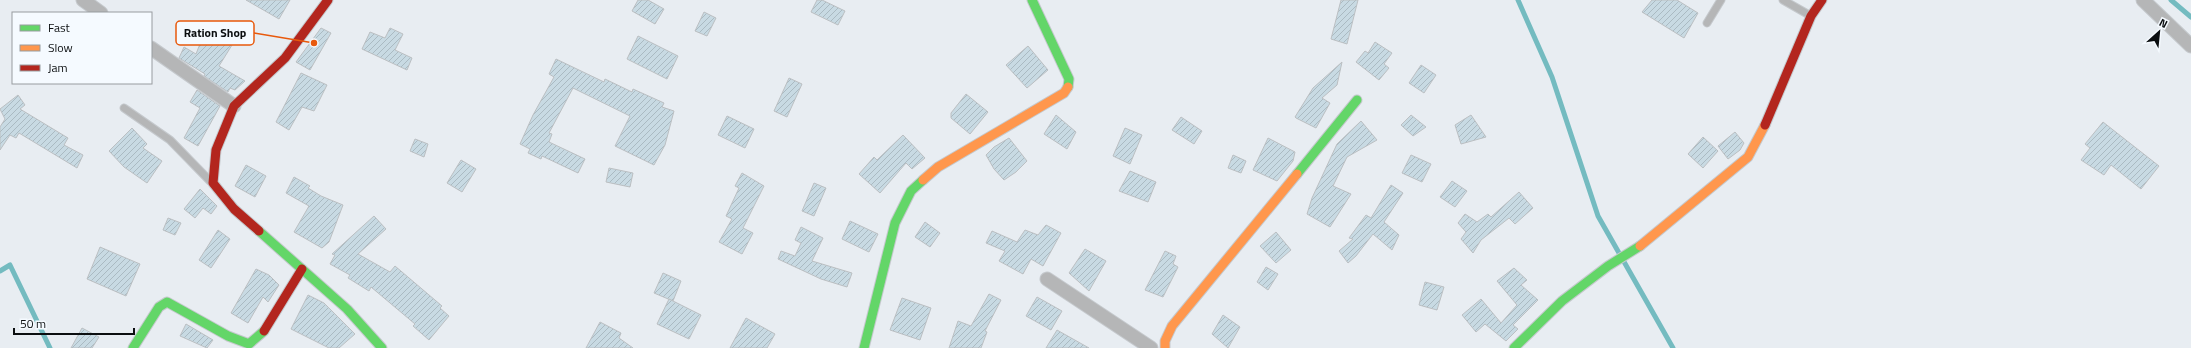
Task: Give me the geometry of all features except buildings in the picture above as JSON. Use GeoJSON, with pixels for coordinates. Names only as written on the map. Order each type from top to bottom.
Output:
{"type":"FeatureCollection","features":[{"type":"Feature","properties":{"kind":"street"},"geometry":{"type":"LineString","coordinates":[[84,0],[100,12]]}},
{"type":"Feature","properties":{"kind":"street"},"geometry":{"type":"LineString","coordinates":[[328,0],[284,58],[234,106],[216,150],[212,183],[234,209],[347,309],[382,348]]}},
{"type":"Feature","properties":{"kind":"street"},"geometry":{"type":"LineString","coordinates":[[864,348],[895,223],[911,191],[938,167],[1064,93],[1068,86],[1069,79],[1032,0]]}},
{"type":"Feature","properties":{"kind":"street"},"geometry":{"type":"LineString","coordinates":[[1514,348],[1562,301],[1608,266],[1637,248],[1753,152],[1811,16],[1822,0]]}},
{"type":"Feature","properties":{"kind":"street"},"geometry":{"type":"LineString","coordinates":[[2143,0],[2191,46]]}},
{"type":"Feature","properties":{"kind":"street"},"geometry":{"type":"LineString","coordinates":[[152,49],[234,106]]}},
{"type":"Feature","properties":{"kind":"street"},"geometry":{"type":"LineString","coordinates":[[1165,348],[1165,341],[1172,326],[1357,100]]}},
{"type":"Feature","properties":{"kind":"street"},"geometry":{"type":"LineString","coordinates":[[133,348],[159,307],[167,302],[181,308],[238,341],[249,344],[262,334],[302,269]]}},
{"type":"Feature","properties":{"kind":"street"},"geometry":{"type":"LineString","coordinates":[[1047,279],[1151,348]]}},
{"type":"Feature","properties":{"kind":"lane"},"geometry":{"type":"LineString","coordinates":[[1707,23],[1721,0]]}},
{"type":"Feature","properties":{"kind":"lane"},"geometry":{"type":"LineString","coordinates":[[1783,0],[1811,16]]}},
{"type":"Feature","properties":{"kind":"lane"},"geometry":{"type":"LineString","coordinates":[[124,108],[170,140],[212,183]]}},
{"type":"Feature","properties":{"kind":"waterway"},"geometry":{"type":"LineString","coordinates":[[1518,0],[1552,77],[1598,216],[1673,348]]}},
{"type":"Feature","properties":{"kind":"waterway"},"geometry":{"type":"LineString","coordinates":[[2171,0],[2191,17]]}},
{"type":"Feature","properties":{"kind":"waterway"},"geometry":{"type":"LineString","coordinates":[[0,271],[10,265],[50,348]]}},
{"type":"Feature","properties":{"kind":"traffic: fast"},"geometry":{"type":"LineString","coordinates":[[1032,0],[1069,79],[1068,87]]}},
{"type":"Feature","properties":{"kind":"traffic: fast"},"geometry":{"type":"LineString","coordinates":[[1297,174],[1357,100]]}},
{"type":"Feature","properties":{"kind":"traffic: fast"},"geometry":{"type":"LineString","coordinates":[[864,348],[895,223],[911,191],[923,180]]}},
{"type":"Feature","properties":{"kind":"traffic: fast"},"geometry":{"type":"LineString","coordinates":[[259,231],[347,309],[382,348]]}},
{"type":"Feature","properties":{"kind":"traffic: fast"},"geometry":{"type":"LineString","coordinates":[[1514,348],[1562,301],[1608,266],[1640,246]]}},
{"type":"Feature","properties":{"kind":"traffic: fast"},"geometry":{"type":"LineString","coordinates":[[133,348],[159,307],[167,302],[228,336],[249,344],[264,331]]}},
{"type":"Feature","properties":{"kind":"traffic: slow"},"geometry":{"type":"LineString","coordinates":[[923,180],[938,167],[1064,93],[1068,87]]}},
{"type":"Feature","properties":{"kind":"traffic: slow"},"geometry":{"type":"LineString","coordinates":[[1640,246],[1748,157],[1765,125]]}},
{"type":"Feature","properties":{"kind":"traffic: slow"},"geometry":{"type":"LineString","coordinates":[[1165,348],[1165,341],[1172,326],[1297,174]]}},
{"type":"Feature","properties":{"kind":"traffic: jam"},"geometry":{"type":"LineString","coordinates":[[259,231],[234,209],[213,183],[216,150],[234,106],[285,58],[328,0]]}},
{"type":"Feature","properties":{"kind":"traffic: jam"},"geometry":{"type":"LineString","coordinates":[[1765,125],[1811,16],[1822,0]]}},
{"type":"Feature","properties":{"kind":"traffic: jam"},"geometry":{"type":"LineString","coordinates":[[264,331],[302,269]]}},
{"type":"Feature","properties":{"kind":"place","name":"Ration Shop"},"geometry":{"type":"Point","coordinates":[314,43]}}]}
